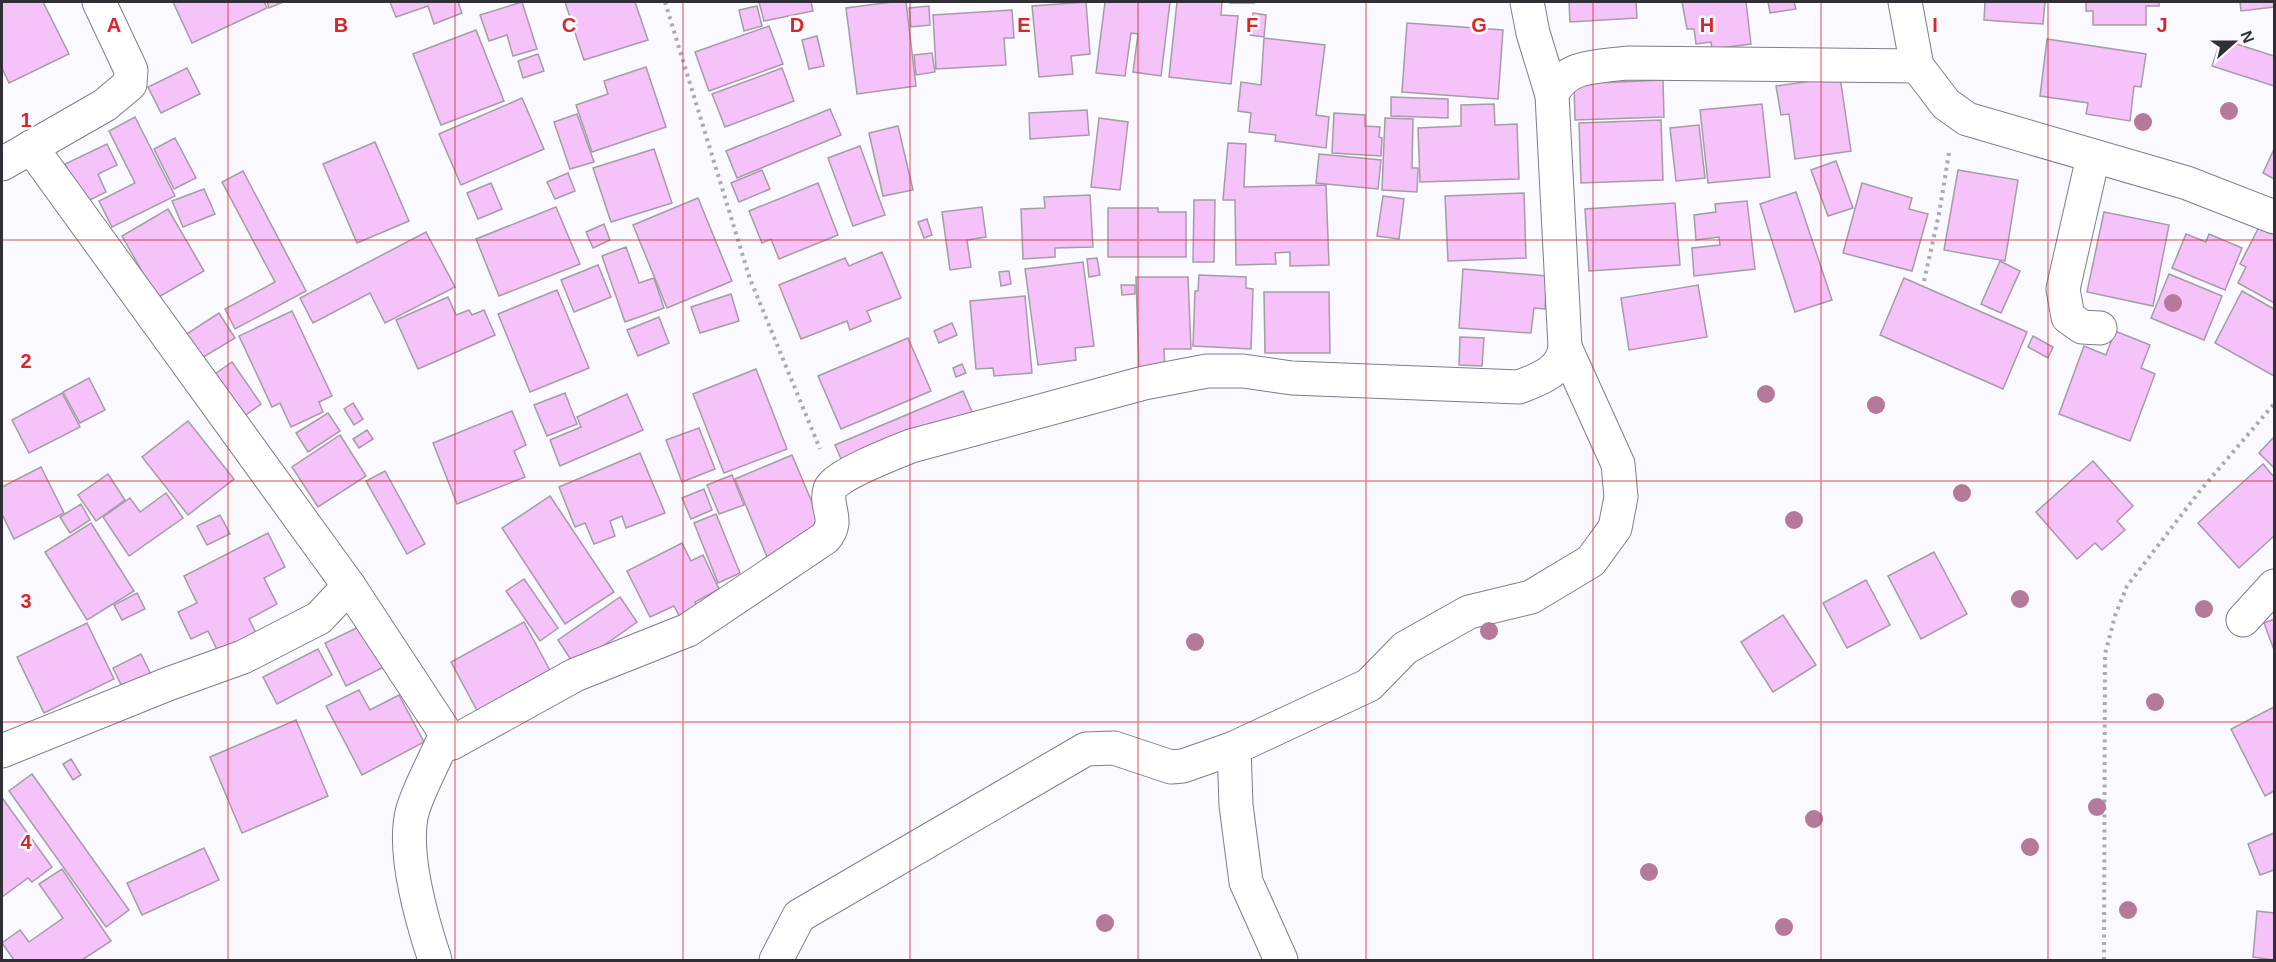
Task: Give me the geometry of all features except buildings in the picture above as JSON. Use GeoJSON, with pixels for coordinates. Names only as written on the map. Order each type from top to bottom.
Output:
{"type":"FeatureCollection","features":[{"type":"Feature","properties":{"kind":"street"},"geometry":{"type":"LineString","coordinates":[[2,164],[105,105],[130,84],[131,70],[99,2]]}},
{"type":"Feature","properties":{"kind":"street"},"geometry":{"type":"LineString","coordinates":[[435,960],[427,936],[411,863],[410,826],[413,810],[441,745],[452,743],[575,675],[688,630],[825,538],[833,524],[829,494],[834,483],[874,460],[911,446],[1144,383],[1207,371],[1243,371],[1292,378],[1519,387],[1544,377],[1556,369],[1564,356],[1565,347],[1552,95],[1533,33],[1527,2]]}},
{"type":"Feature","properties":{"kind":"street"},"geometry":{"type":"LineString","coordinates":[[1905,2],[1917,66],[1946,104],[1967,119],[2187,183],[2274,217]]}},
{"type":"Feature","properties":{"kind":"street"},"geometry":{"type":"LineString","coordinates":[[1552,95],[1560,80],[1580,68],[1626,63],[1917,66]]}},
{"type":"Feature","properties":{"kind":"street"},"geometry":{"type":"LineString","coordinates":[[31,147],[349,586],[452,743]]}},
{"type":"Feature","properties":{"kind":"street"},"geometry":{"type":"LineString","coordinates":[[2093,157],[2063,289],[2068,317],[2082,327],[2100,328]]}},
{"type":"Feature","properties":{"kind":"street"},"geometry":{"type":"LineString","coordinates":[[776,960],[799,916],[1086,749],[1114,748],[1171,767],[1182,766],[1234,748],[1369,685],[1405,648],[1469,612],[1531,597],[1591,561],[1615,528],[1621,497],[1618,464],[1565,347]]}},
{"type":"Feature","properties":{"kind":"street"},"geometry":{"type":"LineString","coordinates":[[2,751],[168,684],[243,657],[319,618],[349,586]]}},
{"type":"Feature","properties":{"kind":"street"},"geometry":{"type":"LineString","coordinates":[[2243,620],[2274,586]]}},
{"type":"Feature","properties":{"kind":"street"},"geometry":{"type":"LineString","coordinates":[[1234,748],[1236,805],[1246,882],[1281,960]]}},
{"type":"Feature","properties":{"kind":"path"},"geometry":{"type":"LineString","coordinates":[[665,2],[750,279],[834,483]]}},
{"type":"Feature","properties":{"kind":"path"},"geometry":{"type":"LineString","coordinates":[[1924,281],[1939,214],[1955,111]]}},
{"type":"Feature","properties":{"kind":"path"},"geometry":{"type":"LineString","coordinates":[[2104,960],[2105,654],[2115,616],[2127,586],[2199,492],[2274,405]]}}]}
